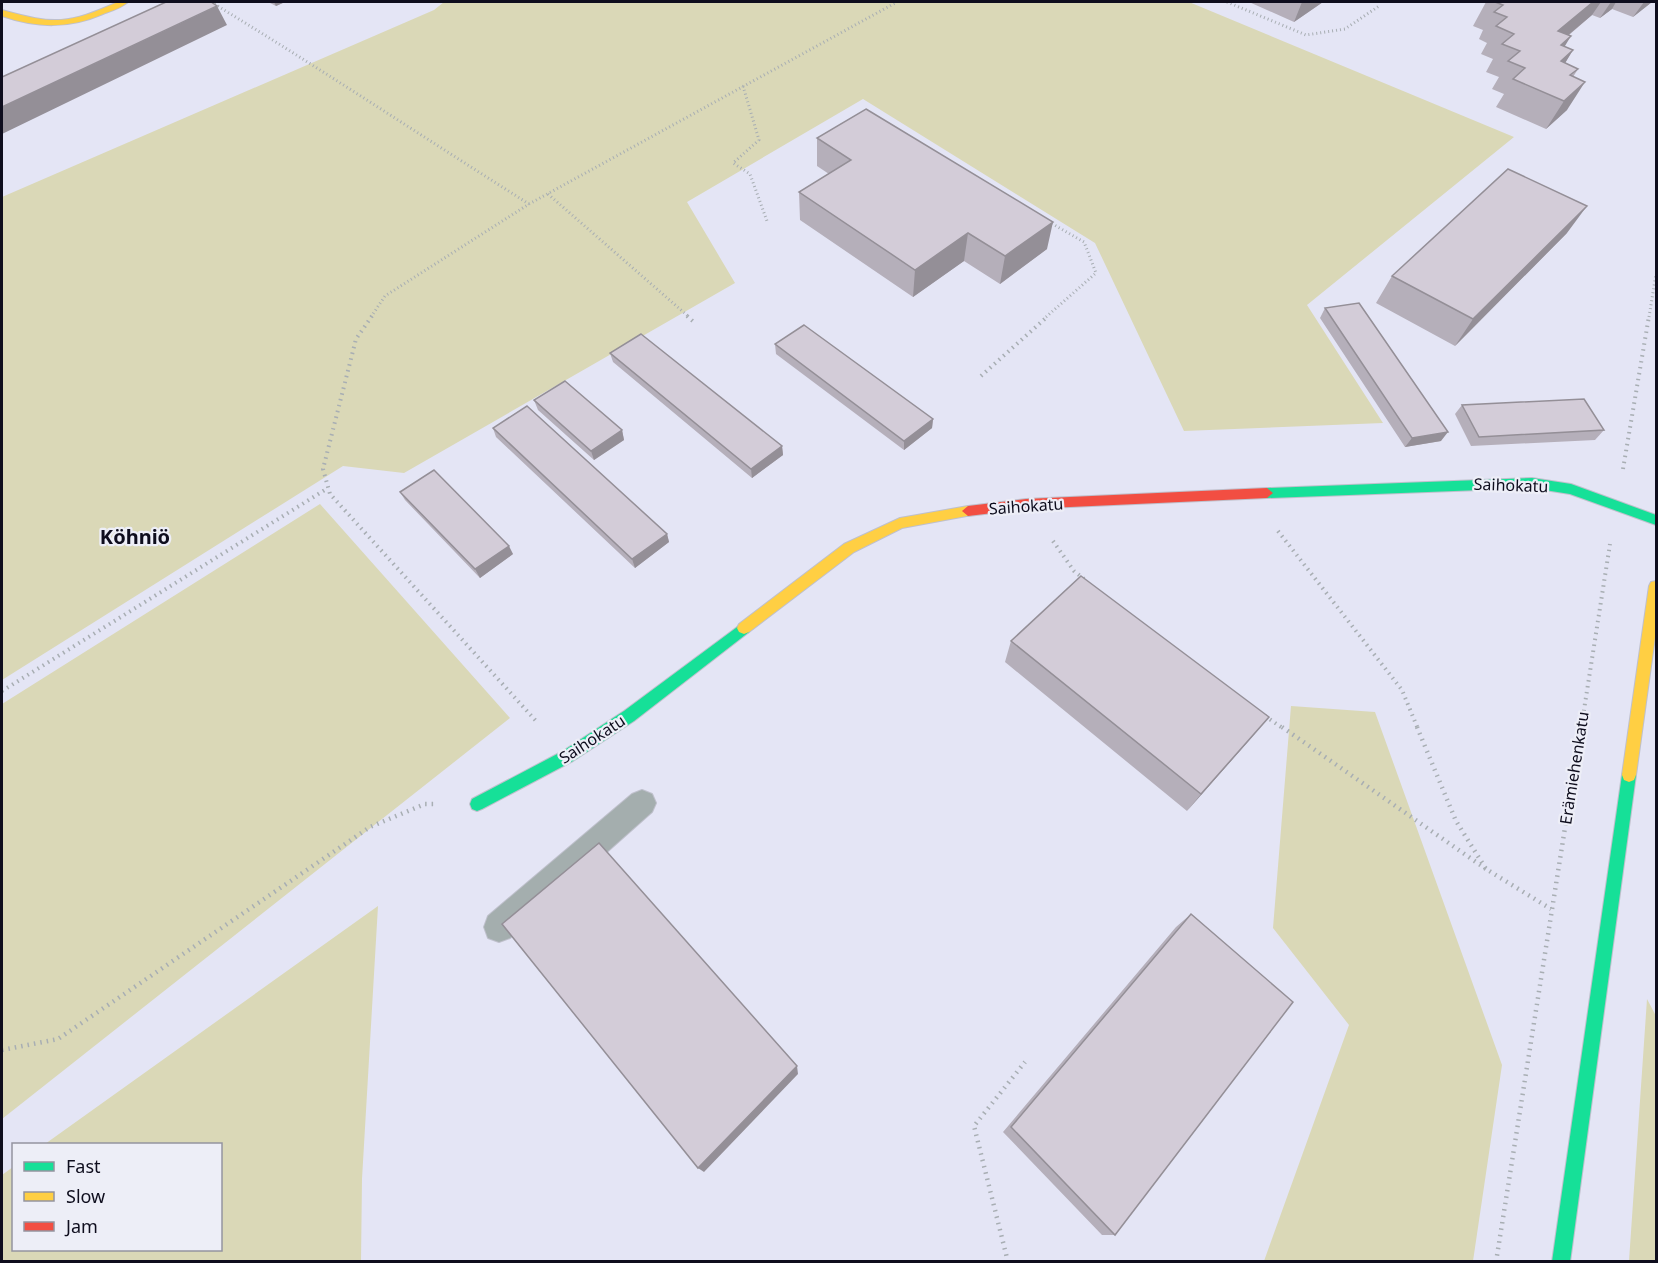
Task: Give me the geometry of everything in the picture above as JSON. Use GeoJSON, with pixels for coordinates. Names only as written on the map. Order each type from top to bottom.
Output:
{"type":"FeatureCollection","features":[{"type":"Feature","properties":{"kind":"street"},"geometry":{"type":"LineString","coordinates":[[2,13],[26,24],[62,26],[87,19],[124,2]]}},
{"type":"Feature","properties":{"kind":"street","name":"Saihokatu"},"geometry":{"type":"LineString","coordinates":[[477,804],[568,756],[629,716],[849,548],[900,524],[955,512],[1026,504],[1486,483],[1532,483],[1571,489],[1656,520]]}},
{"type":"Feature","properties":{"kind":"street"},"geometry":{"type":"LineString","coordinates":[[1561,1262],[1656,586]]}},
{"type":"Feature","properties":{"kind":"lane"},"geometry":{"type":"LineString","coordinates":[[499,927],[642,803]]}},
{"type":"Feature","properties":{"kind":"path"},"geometry":{"type":"LineString","coordinates":[[211,2],[316,66],[388,115],[529,204]]}},
{"type":"Feature","properties":{"kind":"path"},"geometry":{"type":"LineString","coordinates":[[568,756],[330,494],[323,468],[356,339],[385,296],[529,204],[897,2]]}},
{"type":"Feature","properties":{"kind":"path"},"geometry":{"type":"LineString","coordinates":[[1227,2],[1306,35],[1345,29],[1379,6]]}},
{"type":"Feature","properties":{"kind":"path"},"geometry":{"type":"LineString","coordinates":[[743,86],[759,140],[733,163],[750,174],[767,221]]}},
{"type":"Feature","properties":{"kind":"path"},"geometry":{"type":"LineString","coordinates":[[548,194],[695,323]]}},
{"type":"Feature","properties":{"kind":"path"},"geometry":{"type":"LineString","coordinates":[[981,376],[1096,273],[1084,242],[1047,221]]}},
{"type":"Feature","properties":{"kind":"path","name":"Erämiehenkatu"},"geometry":{"type":"LineString","coordinates":[[1496,1262],[1551,909],[1656,274]]}},
{"type":"Feature","properties":{"kind":"path"},"geometry":{"type":"LineString","coordinates":[[2,691],[328,488]]}},
{"type":"Feature","properties":{"kind":"path"},"geometry":{"type":"LineString","coordinates":[[1241,495],[1280,534],[1402,690],[1456,821],[1486,869]]}},
{"type":"Feature","properties":{"kind":"path"},"geometry":{"type":"LineString","coordinates":[[1026,504],[1074,571],[1093,586]]}},
{"type":"Feature","properties":{"kind":"path"},"geometry":{"type":"LineString","coordinates":[[1258,711],[1486,869],[1551,909]]}},
{"type":"Feature","properties":{"kind":"path"},"geometry":{"type":"LineString","coordinates":[[2,1050],[57,1039],[370,826],[425,804],[477,804]]}},
{"type":"Feature","properties":{"kind":"path"},"geometry":{"type":"LineString","coordinates":[[1008,1262],[974,1126],[1025,1062]]}},
{"type":"Feature","properties":{"kind":"shaded area"},"geometry":{"type":"Polygon","coordinates":[[[444,2],[1189,2],[1514,137],[1307,305],[1383,423],[1184,431],[1095,243],[863,99],[687,202],[735,283],[404,473],[343,466],[2,680],[2,197],[434,10],[444,2]]]}},
{"type":"Feature","properties":{"kind":"shaded area"},"geometry":{"type":"Polygon","coordinates":[[[320,504],[510,718],[2,1119],[2,704],[320,504]]]}},
{"type":"Feature","properties":{"kind":"shaded area"},"geometry":{"type":"Polygon","coordinates":[[[1291,706],[1375,712],[1502,1065],[1473,1261],[1264,1261],[1349,1025],[1273,928],[1291,706]]]}},
{"type":"Feature","properties":{"kind":"shaded area"},"geometry":{"type":"Polygon","coordinates":[[[378,906],[362,1179],[361,1261],[2,1261],[2,1175],[12,1168],[12,1251],[222,1251],[222,1143],[46,1143],[378,906]]]}},
{"type":"Feature","properties":{"kind":"shaded area"},"geometry":{"type":"Polygon","coordinates":[[[1647,999],[1656,1016],[1656,1261],[1629,1261],[1647,999]]]}},
{"type":"Feature","properties":{"kind":"building"},"geometry":{"type":"Polygon","coordinates":[[[166,2],[211,2],[217,6],[2,107],[2,77],[166,2]]]}},
{"type":"Feature","properties":{"kind":"building"},"geometry":{"type":"Polygon","coordinates":[[[1495,2],[1593,2],[1558,31],[1571,36],[1561,45],[1573,50],[1561,61],[1578,69],[1570,75],[1585,82],[1564,101],[1513,79],[1525,68],[1508,61],[1520,51],[1502,44],[1514,34],[1496,26],[1507,17],[1494,12],[1503,5],[1495,2]]]}},
{"type":"Feature","properties":{"kind":"building"},"geometry":{"type":"Polygon","coordinates":[[[866,109],[1053,222],[1005,256],[968,233],[915,270],[799,192],[851,160],[817,138],[866,109]]]}},
{"type":"Feature","properties":{"kind":"building"},"geometry":{"type":"Polygon","coordinates":[[[1508,169],[1587,206],[1473,319],[1392,276],[1508,169]]]}},
{"type":"Feature","properties":{"kind":"building"},"geometry":{"type":"Polygon","coordinates":[[[1359,303],[1448,432],[1412,438],[1325,308],[1359,303]]]}},
{"type":"Feature","properties":{"kind":"building"},"geometry":{"type":"Polygon","coordinates":[[[804,325],[933,419],[904,441],[775,344],[804,325]]]}},
{"type":"Feature","properties":{"kind":"building"},"geometry":{"type":"Polygon","coordinates":[[[641,334],[782,446],[751,469],[610,353],[641,334]]]}},
{"type":"Feature","properties":{"kind":"building"},"geometry":{"type":"Polygon","coordinates":[[[565,381],[622,430],[591,451],[534,400],[565,381]]]}},
{"type":"Feature","properties":{"kind":"building"},"geometry":{"type":"Polygon","coordinates":[[[1584,399],[1604,430],[1479,437],[1462,405],[1584,399]]]}},
{"type":"Feature","properties":{"kind":"building"},"geometry":{"type":"Polygon","coordinates":[[[527,406],[667,534],[632,559],[493,428],[527,406]]]}},
{"type":"Feature","properties":{"kind":"building"},"geometry":{"type":"Polygon","coordinates":[[[434,470],[509,546],[475,569],[400,492],[434,470]]]}},
{"type":"Feature","properties":{"kind":"building"},"geometry":{"type":"Polygon","coordinates":[[[1081,576],[1269,717],[1201,794],[1011,641],[1081,576]]]}},
{"type":"Feature","properties":{"kind":"building"},"geometry":{"type":"Polygon","coordinates":[[[599,843],[797,1066],[698,1168],[502,924],[599,843]]]}},
{"type":"Feature","properties":{"kind":"building"},"geometry":{"type":"Polygon","coordinates":[[[1191,914],[1293,1002],[1115,1235],[1011,1127],[1191,914]]]}},
{"type":"Feature","properties":{"kind":"traffic: fast"},"geometry":{"type":"LineString","coordinates":[[1267,493],[1532,483],[1571,489],[1656,520]]}},
{"type":"Feature","properties":{"kind":"traffic: fast"},"geometry":{"type":"LineString","coordinates":[[477,804],[568,756],[629,716],[744,628]]}},
{"type":"Feature","properties":{"kind":"traffic: fast"},"geometry":{"type":"LineString","coordinates":[[1561,1262],[1629,775]]}},
{"type":"Feature","properties":{"kind":"traffic: slow"},"geometry":{"type":"LineString","coordinates":[[2,13],[36,23],[64,23],[92,16],[124,2]]}},
{"type":"Feature","properties":{"kind":"traffic: slow"},"geometry":{"type":"LineString","coordinates":[[744,628],[849,548],[900,523],[968,511]]}},
{"type":"Feature","properties":{"kind":"traffic: slow"},"geometry":{"type":"LineString","coordinates":[[1629,775],[1656,586]]}},
{"type":"Feature","properties":{"kind":"traffic: jam"},"geometry":{"type":"LineString","coordinates":[[968,511],[1026,504],[1267,493]]}},
{"type":"Feature","properties":{"kind":"district","name":"Köhniö"},"geometry":{"type":"Point","coordinates":[135,536]}}]}
